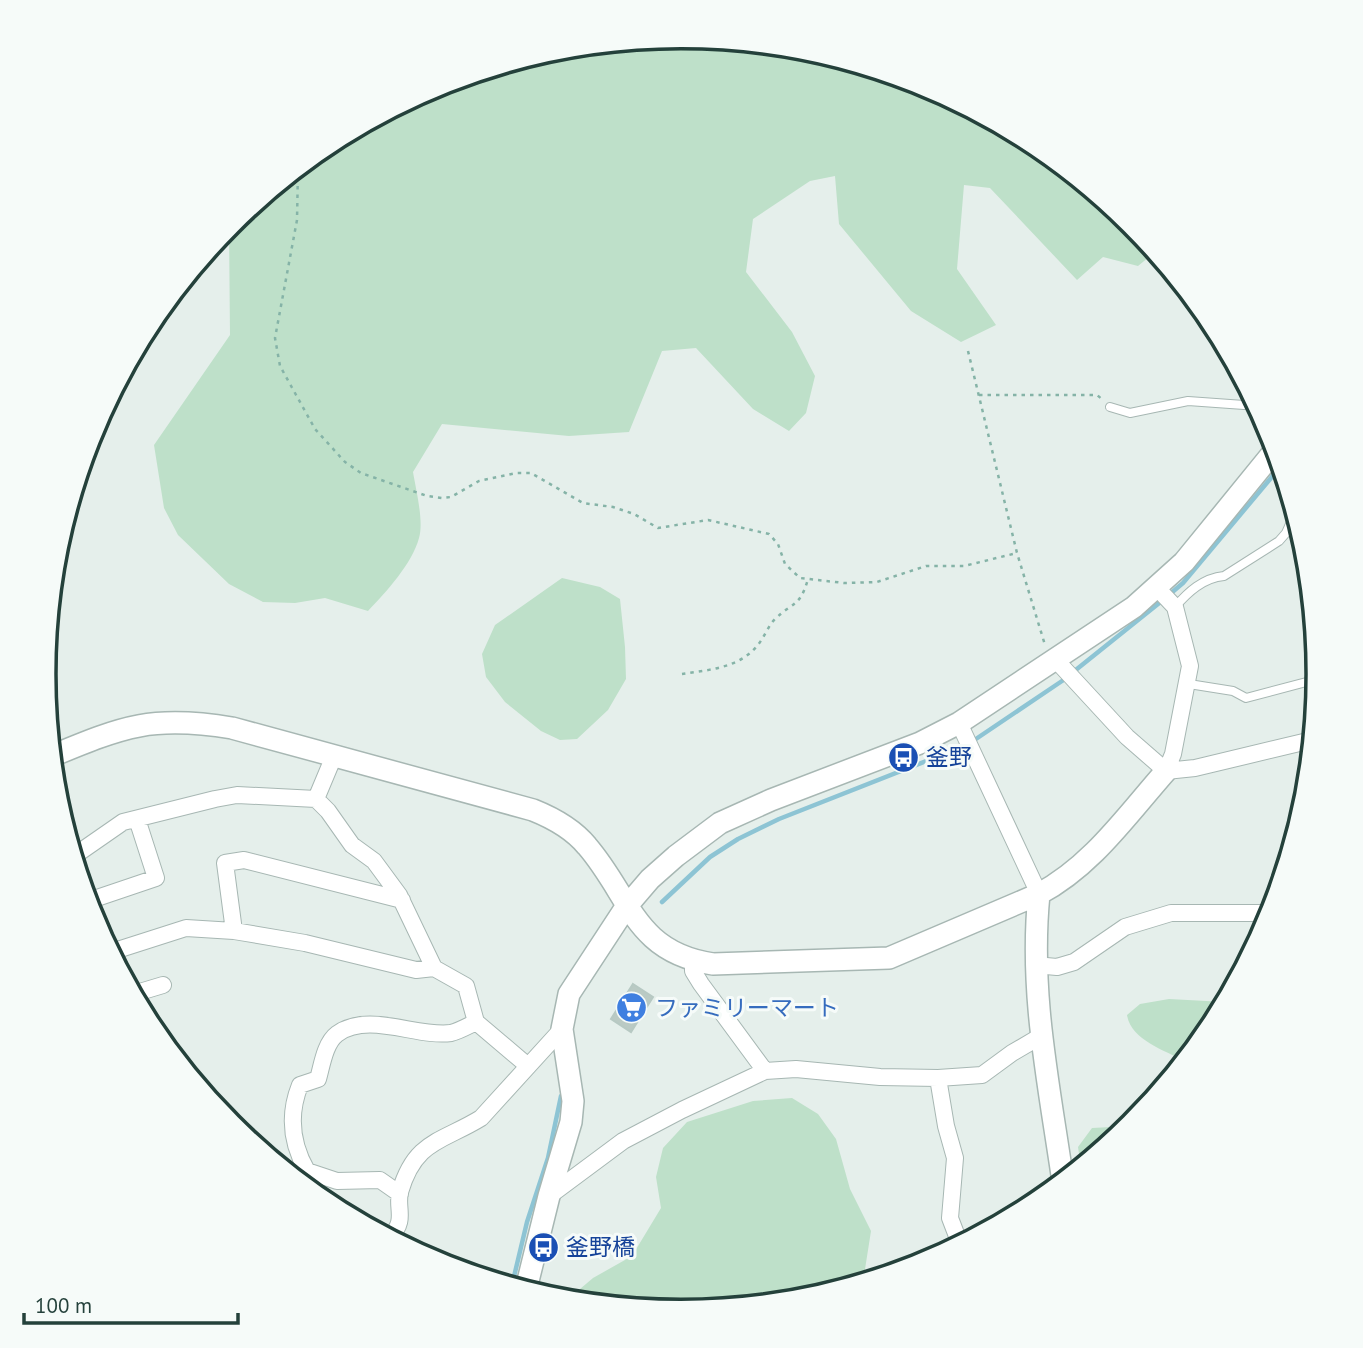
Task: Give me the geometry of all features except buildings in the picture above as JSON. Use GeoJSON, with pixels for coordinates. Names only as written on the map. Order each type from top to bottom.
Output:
{"type":"FeatureCollection","features":[{"type":"Feature","properties":{"kind":"street"},"geometry":{"type":"LineString","coordinates":[[528,1280],[571,1122],[573,1101],[562,1029],[569,994],[626,906],[650,879],[720,823],[771,800],[961,728],[1134,607],[1166,597],[1184,562],[1268,459]]}},
{"type":"Feature","properties":{"kind":"street"},"geometry":{"type":"LineString","coordinates":[[62,752],[132,726],[180,722],[232,728],[533,810],[552,818],[587,845],[643,928],[667,950],[692,961],[713,964],[889,958],[1061,882],[1080,866],[1166,771],[1173,754],[1189,684],[1190,666],[1166,597]]}},
{"type":"Feature","properties":{"kind":"street"},"geometry":{"type":"LineString","coordinates":[[1057,662],[1127,737],[1166,771],[1195,768],[1302,742]]}},
{"type":"Feature","properties":{"kind":"street"},"geometry":{"type":"LineString","coordinates":[[961,728],[1039,894],[1035,965],[1041,1036],[1061,1171]]}},
{"type":"Feature","properties":{"kind":"street"},"geometry":{"type":"LineString","coordinates":[[316,799],[334,757]]}},
{"type":"Feature","properties":{"kind":"street"},"geometry":{"type":"LineString","coordinates":[[82,850],[123,822],[237,795],[316,799],[352,845],[374,860],[402,900],[434,968]]}},
{"type":"Feature","properties":{"kind":"street"},"geometry":{"type":"LineString","coordinates":[[98,898],[156,878],[137,819]]}},
{"type":"Feature","properties":{"kind":"street"},"geometry":{"type":"LineString","coordinates":[[234,931],[225,863],[244,860],[402,900]]}},
{"type":"Feature","properties":{"kind":"street"},"geometry":{"type":"LineString","coordinates":[[1035,965],[1057,967],[1074,962],[1125,927],[1171,913],[1259,913]]}},
{"type":"Feature","properties":{"kind":"street"},"geometry":{"type":"LineString","coordinates":[[121,949],[186,928],[234,931],[305,943],[416,970],[434,968],[466,985],[476,1022],[528,1066]]}},
{"type":"Feature","properties":{"kind":"street"},"geometry":{"type":"LineString","coordinates":[[692,961],[693,971],[701,984],[765,1070]]}},
{"type":"Feature","properties":{"kind":"street"},"geometry":{"type":"LineString","coordinates":[[143,991],[163,985]]}},
{"type":"Feature","properties":{"kind":"street"},"geometry":{"type":"LineString","coordinates":[[400,1194],[380,1180],[337,1181],[307,1171],[297,1153],[291,1118],[300,1085],[318,1079],[327,1050],[336,1034],[352,1028],[381,1024],[451,1033],[476,1022]]}},
{"type":"Feature","properties":{"kind":"street"},"geometry":{"type":"LineString","coordinates":[[396,1230],[401,1214],[400,1194],[414,1161],[439,1138],[465,1128],[481,1118],[562,1029]]}},
{"type":"Feature","properties":{"kind":"street"},"geometry":{"type":"LineString","coordinates":[[549,1196],[623,1141],[765,1070],[796,1069],[880,1077],[938,1078],[982,1075],[1041,1036]]}},
{"type":"Feature","properties":{"kind":"street"},"geometry":{"type":"LineString","coordinates":[[938,1078],[946,1126],[955,1157],[950,1218],[957,1236]]}},
{"type":"Feature","properties":{"kind":"lane"},"geometry":{"type":"LineString","coordinates":[[1110,407],[1130,413],[1188,401],[1245,405]]}},
{"type":"Feature","properties":{"kind":"lane"},"geometry":{"type":"LineString","coordinates":[[1166,597],[1188,591],[1215,577],[1224,576],[1279,541],[1288,527]]}},
{"type":"Feature","properties":{"kind":"lane"},"geometry":{"type":"LineString","coordinates":[[1189,684],[1233,691],[1246,698],[1307,682]]}},
{"type":"Feature","properties":{"kind":"path"},"geometry":{"type":"LineString","coordinates":[[298,181],[297,220],[275,338],[280,366],[315,429],[345,462],[362,473],[427,496],[451,497],[479,481],[516,473],[531,473],[583,503],[613,507],[634,514],[658,528],[708,520],[769,534],[778,544],[785,564],[800,578],[808,579],[844,583],[877,582],[926,566],[964,566],[1017,553]]}},
{"type":"Feature","properties":{"kind":"path"},"geometry":{"type":"LineString","coordinates":[[968,351],[1017,553],[1045,646],[1057,662]]}},
{"type":"Feature","properties":{"kind":"path"},"geometry":{"type":"LineString","coordinates":[[979,395],[1097,395],[1110,407]]}},
{"type":"Feature","properties":{"kind":"path"},"geometry":{"type":"LineString","coordinates":[[682,674],[738,661],[755,648],[773,620],[803,597],[808,579]]}},
{"type":"Feature","properties":{"kind":"green space"},"geometry":{"type":"Polygon","coordinates":[[[641,50],[722,50],[763,54],[843,70],[921,97],[958,113],[1029,154],[1094,204],[1147,258],[1138,266],[1103,257],[1077,280],[990,188],[964,185],[957,269],[996,325],[961,342],[911,311],[839,224],[835,176],[810,181],[753,219],[746,272],[792,332],[815,376],[806,413],[789,431],[753,409],[696,348],[662,351],[629,432],[569,436],[442,424],[413,472],[421,523],[416,548],[398,577],[368,611],[325,598],[295,603],[263,602],[229,584],[178,535],[164,508],[154,445],[230,335],[229,244],[269,204],[334,154],[405,113],[481,82],[560,61],[641,50]]]}},
{"type":"Feature","properties":{"kind":"green space"},"geometry":{"type":"Polygon","coordinates":[[[562,578],[600,587],[620,599],[626,679],[608,710],[577,739],[560,740],[541,731],[505,702],[486,677],[482,654],[495,625],[562,578]]]}},
{"type":"Feature","properties":{"kind":"green space"},"geometry":{"type":"Polygon","coordinates":[[[1169,999],[1214,1001],[1175,1056],[1142,1038],[1130,1024],[1127,1015],[1140,1004],[1169,999]]]}},
{"type":"Feature","properties":{"kind":"green space"},"geometry":{"type":"Polygon","coordinates":[[[792,1098],[818,1114],[836,1139],[850,1189],[871,1231],[865,1271],[803,1287],[722,1298],[641,1298],[580,1290],[593,1278],[632,1256],[661,1208],[656,1177],[663,1148],[687,1122],[753,1101],[792,1098]]]}},
{"type":"Feature","properties":{"kind":"green space"},"geometry":{"type":"Polygon","coordinates":[[[1112,1127],[1079,1156],[1078,1147],[1092,1128],[1112,1127]]]}},
{"type":"Feature","properties":{"kind":"waterway"},"geometry":{"type":"LineString","coordinates":[[1170,594],[1183,583],[1274,475]]}},
{"type":"Feature","properties":{"kind":"waterway"},"geometry":{"type":"LineString","coordinates":[[662,902],[710,857],[738,839],[779,819],[967,745],[1062,681],[1163,600]]}},
{"type":"Feature","properties":{"kind":"waterway"},"geometry":{"type":"LineString","coordinates":[[514,1276],[527,1222],[548,1158],[561,1096]]}},
{"type":"Feature","properties":{"kind":"place","name":"釜野"},"geometry":{"type":"Point","coordinates":[903,757]}},
{"type":"Feature","properties":{"kind":"place","name":"ファミリーマート"},"geometry":{"type":"Point","coordinates":[632,1008]}},
{"type":"Feature","properties":{"kind":"place","name":"釜野橋"},"geometry":{"type":"Point","coordinates":[543,1247]}}]}
